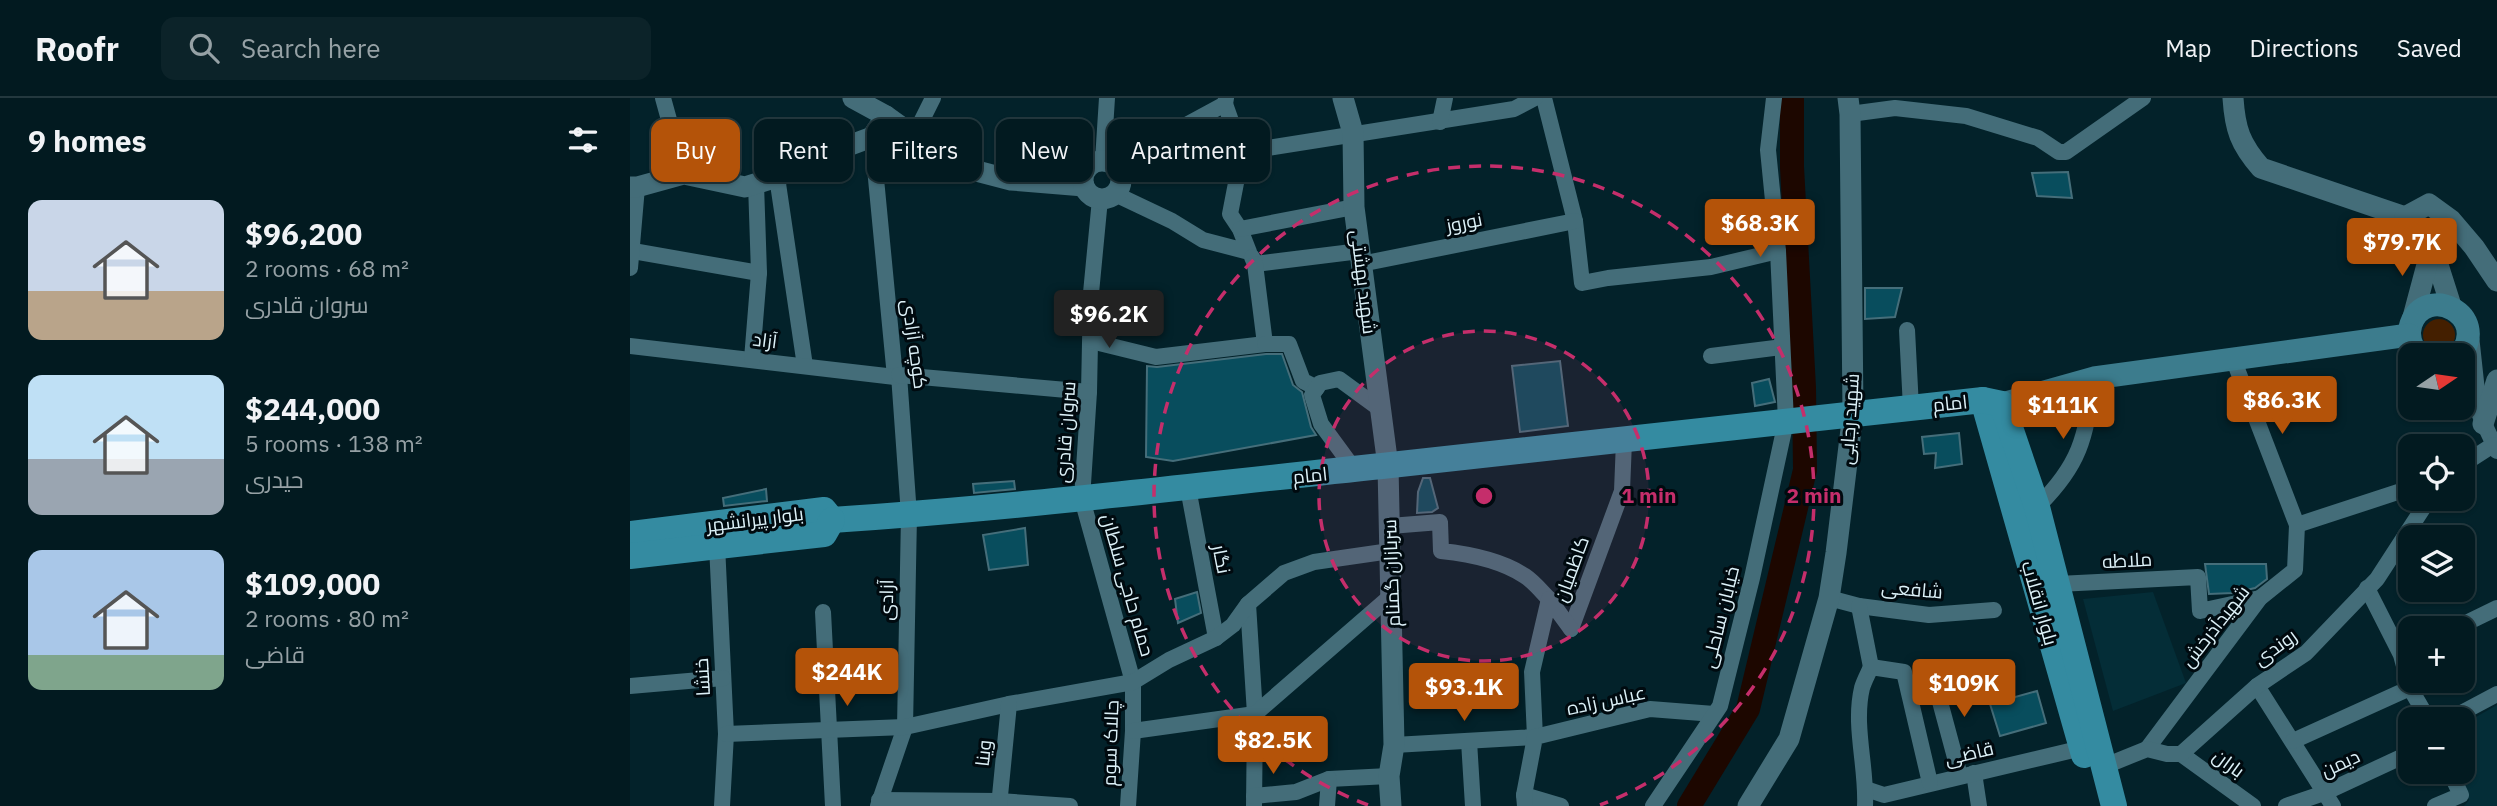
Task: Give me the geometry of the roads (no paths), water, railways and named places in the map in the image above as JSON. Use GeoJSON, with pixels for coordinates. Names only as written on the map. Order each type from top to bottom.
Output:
{"type":"FeatureCollection","features":[{"type":"Feature","properties":{"kind":"main road"},"geometry":{"type":"LineString","coordinates":[[2413,337],[2424,308],[2442,305],[2463,317],[2467,324],[2465,343]]}},
{"type":"Feature","properties":{"kind":"main road","name":"امام"},"geometry":{"type":"LineString","coordinates":[[832,520],[1082,499],[1623,441],[1853,413],[1993,402],[2094,378],[2413,337]]}},
{"type":"Feature","properties":{"kind":"main road","name":"بلوار انقلاب"},"geometry":{"type":"LineString","coordinates":[[1993,402],[2037,507],[2114,806]]}},
{"type":"Feature","properties":{"kind":"main road","name":"بلوار انقلاب"},"geometry":{"type":"LineString","coordinates":[[1993,402],[2097,806]]}},
{"type":"Feature","properties":{"kind":"main road","name":"بلوار پیرانشهر"},"geometry":{"type":"LineString","coordinates":[[630,534],[824,510],[832,520],[824,534],[630,556]]}},
{"type":"Feature","properties":{"kind":"street"},"geometry":{"type":"LineString","coordinates":[[663,98],[669,119]]}},
{"type":"Feature","properties":{"kind":"street"},"geometry":{"type":"LineString","coordinates":[[853,98],[890,119]]}},
{"type":"Feature","properties":{"kind":"street"},"geometry":{"type":"LineString","coordinates":[[922,119],[933,98]]}},
{"type":"Feature","properties":{"kind":"street"},"geometry":{"type":"LineString","coordinates":[[1107,98],[1108,119]]}},
{"type":"Feature","properties":{"kind":"street","name":"شهید بهشتی"},"geometry":{"type":"LineString","coordinates":[[1343,98],[1353,133],[1354,207],[1388,466]]}},
{"type":"Feature","properties":{"kind":"street"},"geometry":{"type":"LineString","coordinates":[[1440,122],[1445,98]]}},
{"type":"Feature","properties":{"kind":"street"},"geometry":{"type":"LineString","coordinates":[[1270,147],[1514,109],[1535,98]]}},
{"type":"Feature","properties":{"kind":"street"},"geometry":{"type":"LineString","coordinates":[[1544,98],[1575,221],[1582,284],[1608,278],[1712,267],[1779,251]]}},
{"type":"Feature","properties":{"kind":"street","name":"خیابان ساحلی"},"geometry":{"type":"LineString","coordinates":[[1653,806],[1720,706],[1752,578],[1786,421],[1779,251],[1768,150],[1773,98]]}},
{"type":"Feature","properties":{"kind":"street"},"geometry":{"type":"LineString","coordinates":[[1849,106],[1966,116],[2038,138],[2059,152],[2066,152],[2143,98]]}},
{"type":"Feature","properties":{"kind":"street"},"geometry":{"type":"LineString","coordinates":[[2233,98],[2235,125],[2246,151],[2261,168],[2293,181],[2342,194],[2372,208],[2405,217],[2432,246],[2452,309]]}},
{"type":"Feature","properties":{"kind":"street"},"geometry":{"type":"LineString","coordinates":[[1194,119],[1225,101],[1231,119]]}},
{"type":"Feature","properties":{"kind":"street","name":"شهید رجایی"},"geometry":{"type":"LineString","coordinates":[[1748,806],[1789,739],[1829,598],[1853,413],[1849,106]]}},
{"type":"Feature","properties":{"kind":"street"},"geometry":{"type":"LineString","coordinates":[[1100,193],[1084,174],[1091,164],[1107,164]]}},
{"type":"Feature","properties":{"kind":"street"},"geometry":{"type":"LineString","coordinates":[[982,172],[1011,180],[1100,193],[1172,221],[1203,240],[1252,258]]}},
{"type":"Feature","properties":{"kind":"street"},"geometry":{"type":"LineString","coordinates":[[630,268],[633,251],[634,187],[653,182]]}},
{"type":"Feature","properties":{"kind":"street"},"geometry":{"type":"LineString","coordinates":[[722,182],[745,187],[762,182]]}},
{"type":"Feature","properties":{"kind":"street"},"geometry":{"type":"LineString","coordinates":[[778,182],[805,366]]}},
{"type":"Feature","properties":{"kind":"street","name":"کوچه آزادی"},"geometry":{"type":"LineString","coordinates":[[877,182],[909,515]]}},
{"type":"Feature","properties":{"kind":"street"},"geometry":{"type":"LineString","coordinates":[[1100,193],[1116,182]]}},
{"type":"Feature","properties":{"kind":"street"},"geometry":{"type":"LineString","coordinates":[[1236,182],[1230,214],[1240,229],[1252,258],[1265,344]]}},
{"type":"Feature","properties":{"kind":"street"},"geometry":{"type":"LineString","coordinates":[[752,359],[758,273],[756,184]]}},
{"type":"Feature","properties":{"kind":"street","name":"سروان قادری"},"geometry":{"type":"LineString","coordinates":[[1082,499],[1089,391],[1091,293],[1100,193]]}},
{"type":"Feature","properties":{"kind":"street"},"geometry":{"type":"LineString","coordinates":[[2405,217],[2429,204],[2451,220],[2474,247],[2497,281]]}},
{"type":"Feature","properties":{"kind":"street"},"geometry":{"type":"LineString","coordinates":[[1240,229],[1354,207]]}},
{"type":"Feature","properties":{"kind":"street","name":"نوروز"},"geometry":{"type":"LineString","coordinates":[[1252,258],[1360,258],[1575,221]]}},
{"type":"Feature","properties":{"kind":"street"},"geometry":{"type":"LineString","coordinates":[[2413,337],[2432,246]]}},
{"type":"Feature","properties":{"kind":"street"},"geometry":{"type":"LineString","coordinates":[[633,251],[758,273]]}},
{"type":"Feature","properties":{"kind":"street"},"geometry":{"type":"LineString","coordinates":[[1907,330],[1911,408]]}},
{"type":"Feature","properties":{"kind":"street"},"geometry":{"type":"LineString","coordinates":[[1091,341],[1156,357],[1265,344],[1289,344],[1303,381],[1317,388]]}},
{"type":"Feature","properties":{"kind":"street","name":"آزاد"},"geometry":{"type":"LineString","coordinates":[[630,346],[897,376],[1089,391]]}},
{"type":"Feature","properties":{"kind":"street"},"geometry":{"type":"LineString","coordinates":[[1711,356],[1782,347]]}},
{"type":"Feature","properties":{"kind":"street"},"geometry":{"type":"LineString","coordinates":[[2234,360],[2297,525],[2398,492]]}},
{"type":"Feature","properties":{"kind":"street"},"geometry":{"type":"LineString","coordinates":[[2037,507],[2059,485],[2080,450],[2094,378]]}},
{"type":"Feature","properties":{"kind":"street"},"geometry":{"type":"LineString","coordinates":[[1354,470],[1321,424],[1312,395],[1320,383],[1339,379],[1380,409]]}},
{"type":"Feature","properties":{"kind":"street"},"geometry":{"type":"LineString","coordinates":[[2475,406],[2497,380]]}},
{"type":"Feature","properties":{"kind":"street"},"geometry":{"type":"LineString","coordinates":[[2475,409],[2495,448],[2475,458]]}},
{"type":"Feature","properties":{"kind":"street","name":"کاظمیان"},"geometry":{"type":"LineString","coordinates":[[1549,599],[1571,629],[1622,491],[1623,441]]}},
{"type":"Feature","properties":{"kind":"street","name":"سربازان گمنام"},"geometry":{"type":"LineString","coordinates":[[1388,466],[1394,745],[1388,776],[1391,806]]}},
{"type":"Feature","properties":{"kind":"street","name":"نگار"},"geometry":{"type":"LineString","coordinates":[[1188,488],[1216,638]]}},
{"type":"Feature","properties":{"kind":"street","name":"حمام حاجی سلطان"},"geometry":{"type":"LineString","coordinates":[[1082,499],[1133,682]]}},
{"type":"Feature","properties":{"kind":"street","name":"روندی"},"geometry":{"type":"LineString","coordinates":[[2181,754],[2257,686],[2306,653],[2377,579],[2421,511]]}},
{"type":"Feature","properties":{"kind":"street","name":"آزادی"},"geometry":{"type":"LineString","coordinates":[[878,803],[905,727],[909,515]]}},
{"type":"Feature","properties":{"kind":"street"},"geometry":{"type":"LineString","coordinates":[[1390,526],[1440,522],[1441,551],[1492,561],[1526,576],[1549,599],[1532,672],[1535,737],[1524,800],[1561,806]]}},
{"type":"Feature","properties":{"kind":"street","name":"شهیدآذرخش"},"geometry":{"type":"LineString","coordinates":[[2147,749],[2260,598],[2294,570],[2297,525]]}},
{"type":"Feature","properties":{"kind":"street","name":"خنشا"},"geometry":{"type":"LineString","coordinates":[[717,545],[726,734],[722,806]]}},
{"type":"Feature","properties":{"kind":"street"},"geometry":{"type":"LineString","coordinates":[[726,734],[905,727],[1010,704],[1133,682],[1169,660],[1216,638],[1233,625],[1248,604],[1284,573],[1314,562],[1390,551]]}},
{"type":"Feature","properties":{"kind":"street","name":"ملاطه"},"geometry":{"type":"LineString","coordinates":[[2058,584],[2198,577],[2200,611],[2260,598]]}},
{"type":"Feature","properties":{"kind":"street"},"geometry":{"type":"LineString","coordinates":[[2367,588],[2398,641]]}},
{"type":"Feature","properties":{"kind":"street"},"geometry":{"type":"LineString","coordinates":[[1133,730],[1255,714],[1392,594]]}},
{"type":"Feature","properties":{"kind":"street","name":"شافعی"},"geometry":{"type":"LineString","coordinates":[[1829,598],[1859,606],[1929,615],[1994,610]]}},
{"type":"Feature","properties":{"kind":"street"},"geometry":{"type":"LineString","coordinates":[[1248,604],[1255,714],[1254,801],[1296,792],[1329,779],[1388,776]]}},
{"type":"Feature","properties":{"kind":"street"},"geometry":{"type":"LineString","coordinates":[[1859,606],[1871,667],[1862,687],[1859,723],[1866,789],[1865,806]]}},
{"type":"Feature","properties":{"kind":"street"},"geometry":{"type":"LineString","coordinates":[[2475,619],[2497,608]]}},
{"type":"Feature","properties":{"kind":"street"},"geometry":{"type":"LineString","coordinates":[[823,612],[833,806]]}},
{"type":"Feature","properties":{"kind":"street"},"geometry":{"type":"LineString","coordinates":[[1871,667],[1904,672],[1930,783]]}},
{"type":"Feature","properties":{"kind":"street"},"geometry":{"type":"LineString","coordinates":[[1932,672],[1979,806]]}},
{"type":"Feature","properties":{"kind":"street"},"geometry":{"type":"LineString","coordinates":[[630,686],[723,678]]}},
{"type":"Feature","properties":{"kind":"street","name":"چالاک سوم"},"geometry":{"type":"LineString","coordinates":[[1128,806],[1133,682]]}},
{"type":"Feature","properties":{"kind":"street"},"geometry":{"type":"LineString","coordinates":[[2257,686],[2329,800]]}},
{"type":"Feature","properties":{"kind":"street"},"geometry":{"type":"LineString","coordinates":[[2294,741],[2399,693]]}},
{"type":"Feature","properties":{"kind":"street"},"geometry":{"type":"LineString","coordinates":[[2474,707],[2497,695]]}},
{"type":"Feature","properties":{"kind":"street","name":"وینا"},"geometry":{"type":"LineString","coordinates":[[999,804],[1010,704]]}},
{"type":"Feature","properties":{"kind":"street","name":"عباس زاده"},"geometry":{"type":"LineString","coordinates":[[1394,745],[1535,737],[1650,709],[1714,714]]}},
{"type":"Feature","properties":{"kind":"street"},"geometry":{"type":"LineString","coordinates":[[1469,741],[1474,806]]}},
{"type":"Feature","properties":{"kind":"street","name":"قاضی"},"geometry":{"type":"LineString","coordinates":[[1866,789],[1884,795],[2082,748]]}},
{"type":"Feature","properties":{"kind":"street"},"geometry":{"type":"LineString","coordinates":[[2105,766],[2147,749],[2181,754]]}},
{"type":"Feature","properties":{"kind":"street","name":"باران"},"geometry":{"type":"LineString","coordinates":[[2181,754],[2253,806]]}},
{"type":"Feature","properties":{"kind":"street","name":"دیمن"},"geometry":{"type":"LineString","coordinates":[[2286,806],[2329,800],[2398,760]]}},
{"type":"Feature","properties":{"kind":"street"},"geometry":{"type":"LineString","coordinates":[[1327,806],[1329,779]]}},
{"type":"Feature","properties":{"kind":"street"},"geometry":{"type":"LineString","coordinates":[[2435,806],[2461,795],[2456,784]]}},
{"type":"Feature","properties":{"kind":"street"},"geometry":{"type":"LineString","coordinates":[[878,803],[1070,806]]}},
{"type":"Feature","properties":{"kind":"waterway"},"geometry":{"type":"LineString","coordinates":[[1689,806],[1748,709],[1805,470],[1804,388],[1792,167],[1792,98]]}}]}
